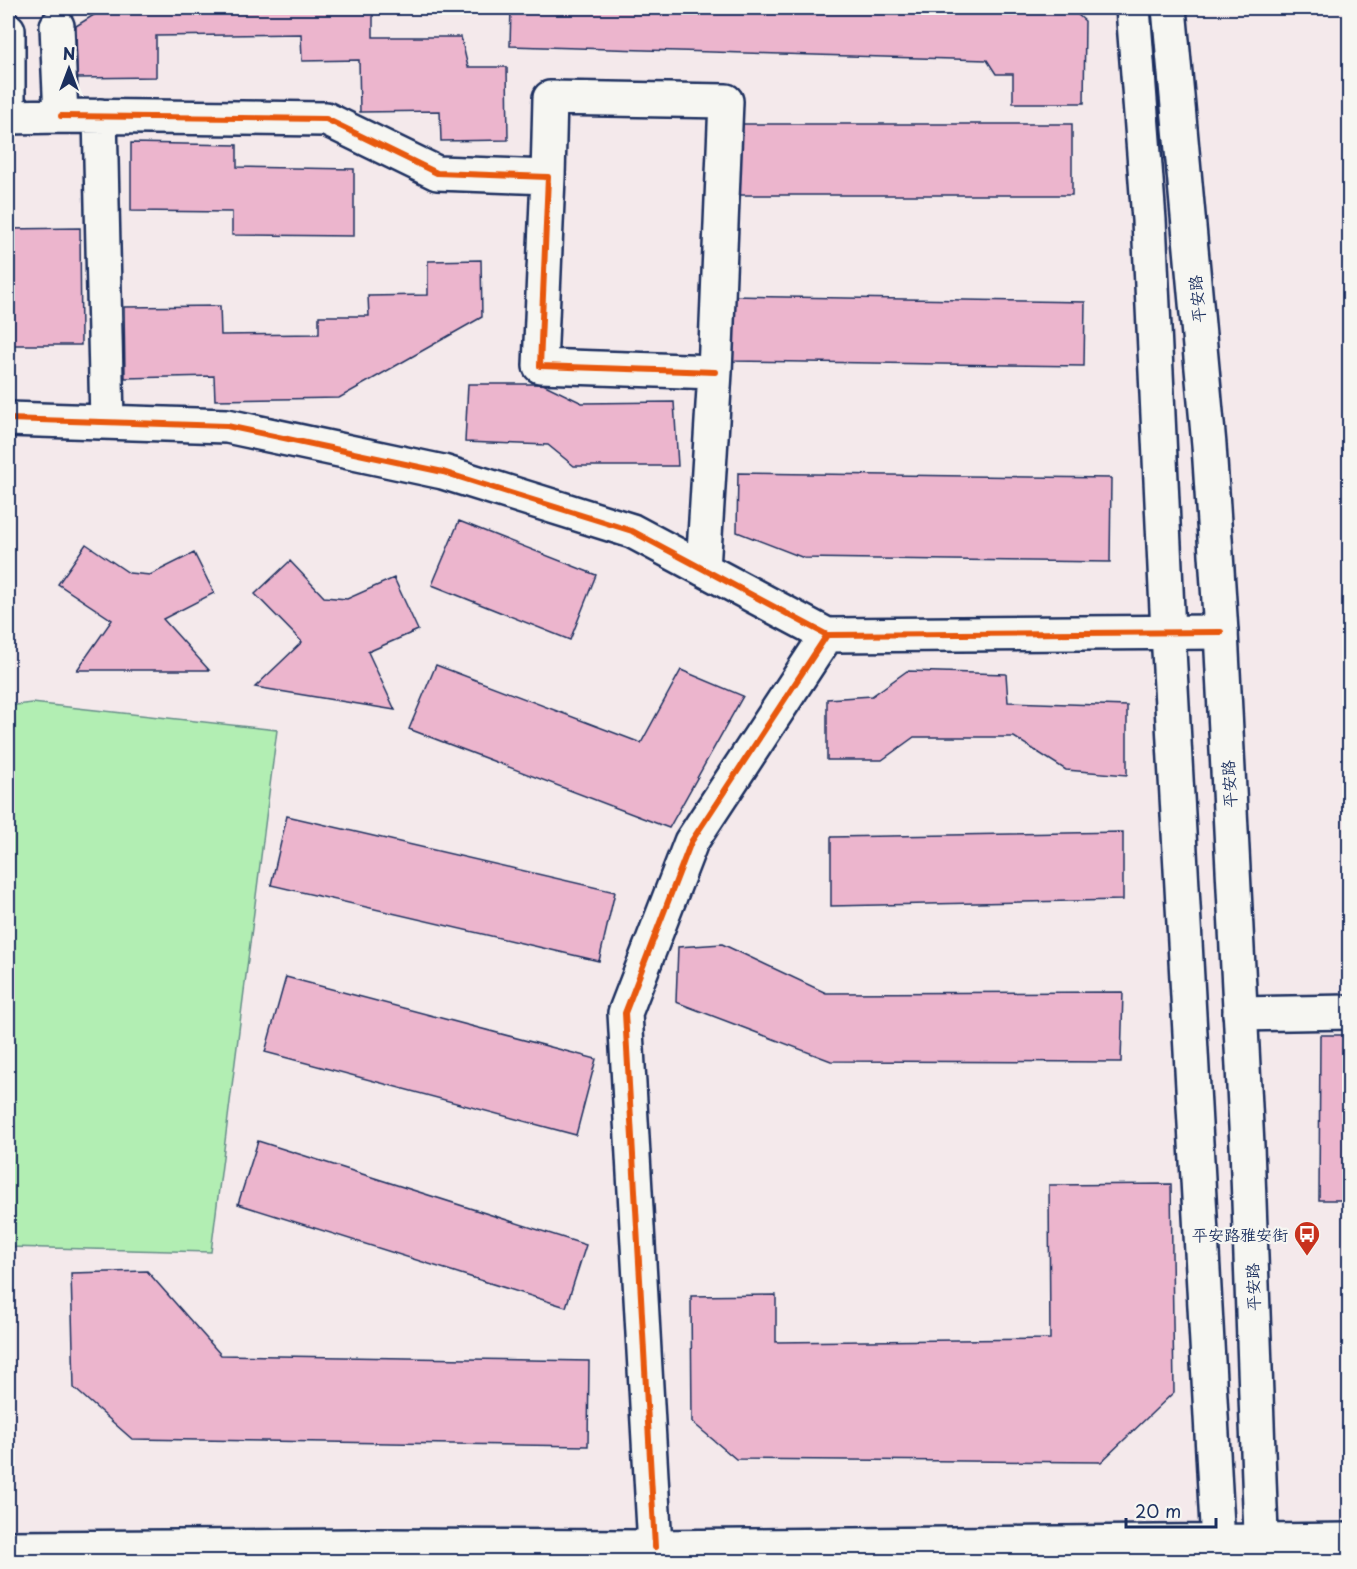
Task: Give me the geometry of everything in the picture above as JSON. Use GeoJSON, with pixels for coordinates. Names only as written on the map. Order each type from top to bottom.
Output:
{"type":"FeatureCollection","features":[{"type":"Feature","properties":{"kind":"street"},"geometry":{"type":"LineString","coordinates":[[1133,8],[1149,220],[1168,632],[1218,1551]]}},
{"type":"Feature","properties":{"kind":"street","name":"平安路"},"geometry":{"type":"LineString","coordinates":[[1169,8],[1209,445],[1221,632],[1240,1014],[1262,1551]]}},
{"type":"Feature","properties":{"kind":"street"},"geometry":{"type":"LineString","coordinates":[[61,116],[64,16],[8,28],[8,117],[326,119],[437,173],[548,177]]}},
{"type":"Feature","properties":{"kind":"street"},"geometry":{"type":"LineString","coordinates":[[703,569],[715,372],[726,101],[550,98],[540,366],[715,372]]}},
{"type":"Feature","properties":{"kind":"street"},"geometry":{"type":"LineString","coordinates":[[100,116],[107,422]]}},
{"type":"Feature","properties":{"kind":"street"},"geometry":{"type":"LineString","coordinates":[[8,419],[227,426],[443,472],[632,531],[827,635],[1221,632]]}},
{"type":"Feature","properties":{"kind":"street"},"geometry":{"type":"LineString","coordinates":[[655,1547],[625,1013],[691,842],[827,635]]}},
{"type":"Feature","properties":{"kind":"street"},"geometry":{"type":"LineString","coordinates":[[1240,1014],[1350,1012]]}},
{"type":"Feature","properties":{"kind":"street"},"geometry":{"type":"LineString","coordinates":[[8,1548],[365,1554],[655,1547],[904,1553],[1262,1551],[1350,1540]]}},
{"type":"Feature","properties":{"kind":"green space"},"geometry":{"type":"Polygon","coordinates":[[[32,703],[277,730],[211,1252],[8,1247],[8,706],[32,703]]]}},
{"type":"Feature","properties":{"kind":"building"},"geometry":{"type":"Polygon","coordinates":[[[105,8],[373,8],[373,37],[461,37],[468,67],[507,67],[508,140],[441,141],[440,111],[360,112],[359,60],[302,61],[301,34],[156,36],[156,77],[77,78],[76,26],[105,8]]]}},
{"type":"Feature","properties":{"kind":"building"},"geometry":{"type":"Polygon","coordinates":[[[511,8],[1070,8],[1085,21],[1084,103],[1013,103],[1013,74],[996,74],[987,60],[510,46],[511,8]]]}},
{"type":"Feature","properties":{"kind":"building"},"geometry":{"type":"Polygon","coordinates":[[[736,124],[1072,124],[1072,195],[736,195],[736,124]]]}},
{"type":"Feature","properties":{"kind":"building"},"geometry":{"type":"Polygon","coordinates":[[[131,143],[237,145],[237,167],[354,169],[354,236],[232,235],[232,212],[131,211],[131,143]]]}},
{"type":"Feature","properties":{"kind":"building"},"geometry":{"type":"Polygon","coordinates":[[[80,228],[81,345],[8,345],[8,229],[80,228]]]}},
{"type":"Feature","properties":{"kind":"building"},"geometry":{"type":"Polygon","coordinates":[[[481,260],[482,317],[339,398],[215,400],[214,376],[125,378],[124,307],[220,306],[221,335],[319,334],[319,316],[369,316],[368,296],[428,295],[428,261],[481,260]]]}},
{"type":"Feature","properties":{"kind":"building"},"geometry":{"type":"Polygon","coordinates":[[[732,296],[1085,302],[1084,366],[731,361],[732,296]]]}},
{"type":"Feature","properties":{"kind":"building"},"geometry":{"type":"Polygon","coordinates":[[[468,384],[543,384],[582,403],[674,402],[678,466],[574,466],[548,445],[465,442],[468,384]]]}},
{"type":"Feature","properties":{"kind":"building"},"geometry":{"type":"Polygon","coordinates":[[[738,473],[1111,478],[1110,562],[804,558],[737,532],[738,473]]]}},
{"type":"Feature","properties":{"kind":"building"},"geometry":{"type":"Polygon","coordinates":[[[459,521],[596,575],[570,640],[432,585],[459,521]]]}},
{"type":"Feature","properties":{"kind":"building"},"geometry":{"type":"Polygon","coordinates":[[[86,544],[129,573],[150,575],[194,553],[214,593],[163,619],[209,670],[77,670],[112,620],[58,584],[86,544]]]}},
{"type":"Feature","properties":{"kind":"building"},"geometry":{"type":"Polygon","coordinates":[[[290,561],[324,597],[347,599],[394,578],[418,630],[368,652],[395,710],[255,687],[302,642],[255,594],[290,561]]]}},
{"type":"Feature","properties":{"kind":"building"},"geometry":{"type":"Polygon","coordinates":[[[436,665],[641,743],[681,670],[743,696],[669,828],[409,729],[436,665]]]}},
{"type":"Feature","properties":{"kind":"building"},"geometry":{"type":"Polygon","coordinates":[[[907,671],[1006,674],[1008,702],[1127,706],[1127,775],[1066,770],[1014,737],[914,737],[882,760],[827,760],[827,699],[872,696],[907,671]]]}},
{"type":"Feature","properties":{"kind":"building"},"geometry":{"type":"Polygon","coordinates":[[[8,781],[12,797],[8,799],[8,781]]]}},
{"type":"Feature","properties":{"kind":"building"},"geometry":{"type":"Polygon","coordinates":[[[287,816],[615,892],[599,961],[271,885],[287,816]]]}},
{"type":"Feature","properties":{"kind":"building"},"geometry":{"type":"Polygon","coordinates":[[[1123,832],[1123,900],[831,906],[831,837],[1123,832]]]}},
{"type":"Feature","properties":{"kind":"building"},"geometry":{"type":"Polygon","coordinates":[[[722,944],[826,993],[1123,992],[1121,1062],[831,1061],[676,1002],[678,947],[722,944]]]}},
{"type":"Feature","properties":{"kind":"building"},"geometry":{"type":"Polygon","coordinates":[[[286,977],[596,1059],[576,1135],[265,1052],[286,977]]]}},
{"type":"Feature","properties":{"kind":"building"},"geometry":{"type":"Polygon","coordinates":[[[1320,1035],[1350,1035],[1350,1200],[1319,1200],[1320,1035]]]}},
{"type":"Feature","properties":{"kind":"building"},"geometry":{"type":"Polygon","coordinates":[[[258,1141],[586,1245],[566,1307],[238,1204],[258,1141]]]}},
{"type":"Feature","properties":{"kind":"building"},"geometry":{"type":"Polygon","coordinates":[[[1171,1184],[1174,1392],[1101,1462],[736,1459],[692,1422],[691,1296],[776,1295],[776,1342],[1050,1339],[1049,1185],[1171,1184]]]}},
{"type":"Feature","properties":{"kind":"building"},"geometry":{"type":"Polygon","coordinates":[[[147,1271],[221,1355],[589,1361],[588,1446],[132,1439],[74,1388],[71,1273],[147,1271]]]}},
{"type":"Feature","properties":{"kind":"cycle path"},"geometry":{"type":"LineString","coordinates":[[61,116],[326,119],[437,173],[548,177],[540,366],[715,372]]}},
{"type":"Feature","properties":{"kind":"cycle path"},"geometry":{"type":"LineString","coordinates":[[8,419],[227,426],[443,472],[632,531],[827,635],[1221,632]]}},
{"type":"Feature","properties":{"kind":"cycle path"},"geometry":{"type":"LineString","coordinates":[[655,1547],[625,1013],[691,842],[827,635]]}},
{"type":"Feature","properties":{"kind":"place","name":"平安路雅安街"},"geometry":{"type":"Point","coordinates":[1307,1257]}}]}
